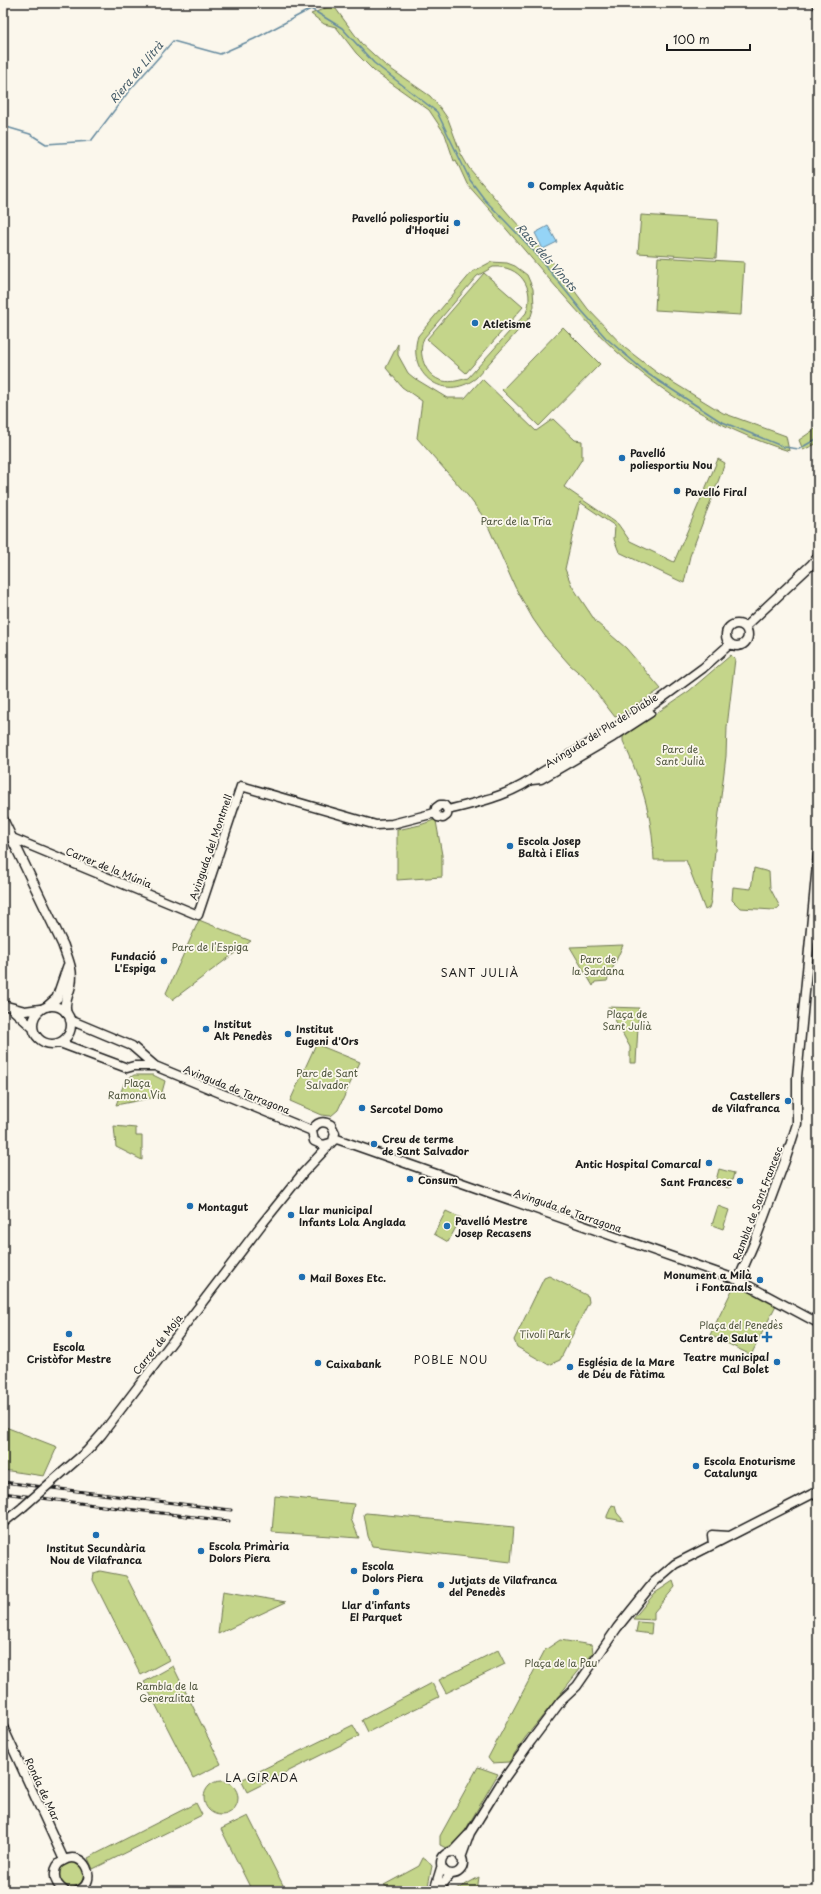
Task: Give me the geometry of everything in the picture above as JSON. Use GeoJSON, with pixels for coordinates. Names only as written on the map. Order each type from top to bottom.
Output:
{"type":"FeatureCollection","features":[{"type":"Feature","properties":{"kind":"main road"},"geometry":{"type":"LineString","coordinates":[[3,820],[64,945],[72,981],[65,1002],[66,1012]]}},
{"type":"Feature","properties":{"kind":"main road"},"geometry":{"type":"LineString","coordinates":[[44,1008],[57,998],[66,975],[68,959]]}},
{"type":"Feature","properties":{"kind":"street"},"geometry":{"type":"LineString","coordinates":[[745,627],[815,563],[818,556]]}},
{"type":"Feature","properties":{"kind":"street"},"geometry":{"type":"LineString","coordinates":[[736,623],[745,627],[748,633],[747,640],[742,645],[732,645],[726,633],[729,627],[736,623]]}},
{"type":"Feature","properties":{"kind":"street","name":"Avinguda del Pla del Diable"},"geometry":{"type":"LineString","coordinates":[[241,786],[376,825],[392,824],[435,813],[436,808],[440,805],[444,805],[448,810],[499,796],[532,780],[541,779],[561,768],[658,708],[706,670],[732,645]]}},
{"type":"Feature","properties":{"kind":"street","name":"Avinguda del Montmell"},"geometry":{"type":"LineString","coordinates":[[198,915],[241,786]]}},
{"type":"Feature","properties":{"kind":"street","name":"Carrer de la Múnia"},"geometry":{"type":"LineString","coordinates":[[12,838],[198,915]]}},
{"type":"Feature","properties":{"kind":"street","name":"Rambla de Sant Francesc"},"geometry":{"type":"LineString","coordinates":[[738,1280],[755,1241],[797,1124],[797,1076],[809,934],[818,854]]}},
{"type":"Feature","properties":{"kind":"street"},"geometry":{"type":"LineString","coordinates":[[4,1006],[25,1011],[44,1008],[61,1008],[66,1012],[70,1020],[69,1033],[60,1043],[44,1043],[36,1036],[33,1028],[34,1018],[44,1008]]}},
{"type":"Feature","properties":{"kind":"street"},"geometry":{"type":"LineString","coordinates":[[4,1006],[18,1014],[33,1028]]}},
{"type":"Feature","properties":{"kind":"street","name":"Avinguda de Tarragona"},"geometry":{"type":"LineString","coordinates":[[70,1020],[128,1044],[135,1048],[155,1066],[312,1131]]}},
{"type":"Feature","properties":{"kind":"street","name":"Avinguda de Tarragona"},"geometry":{"type":"LineString","coordinates":[[60,1043],[127,1068],[134,1066],[155,1066]]}},
{"type":"Feature","properties":{"kind":"street"},"geometry":{"type":"LineString","coordinates":[[134,1066],[138,1059],[138,1052]]}},
{"type":"Feature","properties":{"kind":"street"},"geometry":{"type":"LineString","coordinates":[[328,1123],[334,1128],[332,1141],[323,1145],[316,1143],[312,1138],[312,1131],[317,1124],[328,1123]]}},
{"type":"Feature","properties":{"kind":"street","name":"Avinguda de Tarragona"},"geometry":{"type":"LineString","coordinates":[[332,1141],[738,1280],[818,1323]]}},
{"type":"Feature","properties":{"kind":"street","name":"Carrer de Moja"},"geometry":{"type":"LineString","coordinates":[[3,1523],[87,1452],[262,1224],[332,1141]]}},
{"type":"Feature","properties":{"kind":"street","name":"Carrer de Moja"},"geometry":{"type":"LineString","coordinates":[[312,1163],[316,1152],[316,1143]]}},
{"type":"Feature","properties":{"kind":"street"},"geometry":{"type":"LineString","coordinates":[[561,1702],[572,1697],[571,1689],[599,1652],[654,1582],[670,1568],[713,1544],[818,1491]]}},
{"type":"Feature","properties":{"kind":"street"},"geometry":{"type":"LineString","coordinates":[[713,1544],[712,1535],[731,1536]]}},
{"type":"Feature","properties":{"kind":"street"},"geometry":{"type":"LineString","coordinates":[[470,1833],[461,1858],[462,1868],[457,1873],[451,1874],[445,1872],[440,1863],[443,1856],[452,1852],[470,1833],[501,1783],[561,1702],[563,1695],[594,1656],[599,1652]]}},
{"type":"Feature","properties":{"kind":"street","name":"Ronda de Mar"},"geometry":{"type":"LineString","coordinates":[[3,1727],[64,1860]]}},
{"type":"Feature","properties":{"kind":"street"},"geometry":{"type":"LineString","coordinates":[[452,1852],[461,1858]]}},
{"type":"Feature","properties":{"kind":"street"},"geometry":{"type":"LineString","coordinates":[[65,1891],[60,1888],[55,1878],[56,1867],[64,1860],[77,1859],[87,1867],[89,1876],[86,1886],[78,1891]]}},
{"type":"Feature","properties":{"kind":"street"},"geometry":{"type":"LineString","coordinates":[[434,1891],[442,1868]]}},
{"type":"Feature","properties":{"kind":"street"},"geometry":{"type":"LineString","coordinates":[[437,1891],[451,1874]]}},
{"type":"Feature","properties":{"kind":"green space"},"geometry":{"type":"Polygon","coordinates":[[[333,5],[361,43],[385,65],[430,96],[448,119],[461,154],[469,168],[556,266],[588,309],[625,348],[656,372],[723,413],[786,436],[789,451],[735,431],[684,403],[659,386],[614,349],[561,293],[467,184],[456,160],[454,161],[445,134],[429,110],[374,71],[356,53],[336,27],[324,24],[311,14],[333,5]]]}},
{"type":"Feature","properties":{"kind":"green space"},"geometry":{"type":"Polygon","coordinates":[[[641,215],[718,220],[716,258],[638,253],[641,215]]]}},
{"type":"Feature","properties":{"kind":"green space"},"geometry":{"type":"Polygon","coordinates":[[[658,257],[744,262],[741,315],[655,310],[658,257]]]}},
{"type":"Feature","properties":{"kind":"green space"},"geometry":{"type":"Polygon","coordinates":[[[491,262],[507,263],[515,266],[527,275],[533,289],[534,306],[531,316],[476,378],[464,385],[452,387],[440,386],[430,381],[423,373],[418,362],[416,350],[418,336],[472,272],[491,262]],[[493,267],[477,276],[424,338],[421,350],[424,364],[431,375],[437,379],[450,382],[468,378],[526,313],[529,304],[527,287],[518,274],[503,267],[493,267]]]}},
{"type":"Feature","properties":{"kind":"green space","name":"Atletisme"},"geometry":{"type":"Polygon","coordinates":[[[484,273],[523,307],[466,373],[427,339],[484,273]]]}},
{"type":"Feature","properties":{"kind":"green space"},"geometry":{"type":"Polygon","coordinates":[[[563,327],[600,364],[539,426],[502,390],[563,327]]]}},
{"type":"Feature","properties":{"kind":"green space","name":"Parc de la Tria"},"geometry":{"type":"Polygon","coordinates":[[[398,344],[398,355],[408,373],[447,398],[465,398],[482,379],[536,431],[553,419],[575,440],[582,441],[582,459],[564,487],[618,524],[630,541],[674,562],[718,459],[725,463],[690,556],[684,583],[619,552],[614,539],[615,526],[580,502],[565,569],[572,586],[596,622],[626,648],[661,689],[625,713],[615,717],[584,677],[570,665],[547,639],[533,619],[515,587],[485,519],[468,496],[417,438],[422,401],[402,387],[386,368],[398,344]]]}},
{"type":"Feature","properties":{"kind":"green space"},"geometry":{"type":"Polygon","coordinates":[[[818,427],[818,443],[803,450],[799,440],[818,427]]]}},
{"type":"Feature","properties":{"kind":"green space","name":"Parc de Sant Julià"},"geometry":{"type":"Polygon","coordinates":[[[731,655],[735,659],[727,727],[726,756],[716,837],[711,901],[709,908],[705,910],[686,860],[654,860],[651,828],[645,799],[636,771],[623,741],[623,736],[689,691],[731,655]]]}},
{"type":"Feature","properties":{"kind":"green space"},"geometry":{"type":"Polygon","coordinates":[[[434,820],[436,821],[442,855],[442,877],[397,880],[397,830],[434,820]]]}},
{"type":"Feature","properties":{"kind":"green space"},"geometry":{"type":"Polygon","coordinates":[[[754,868],[769,872],[770,888],[780,907],[774,910],[740,908],[732,900],[733,887],[751,889],[754,868]]]}},
{"type":"Feature","properties":{"kind":"green space","name":"Parc de l'Espiga"},"geometry":{"type":"Polygon","coordinates":[[[199,920],[251,941],[172,1000],[166,993],[199,920]]]}},
{"type":"Feature","properties":{"kind":"green space","name":"Parc de la Sardana"},"geometry":{"type":"Polygon","coordinates":[[[623,945],[607,981],[595,982],[593,986],[570,947],[623,945]]]}},
{"type":"Feature","properties":{"kind":"green space","name":"Plaça de Sant Julià"},"geometry":{"type":"Polygon","coordinates":[[[608,1007],[639,1008],[636,1063],[630,1063],[630,1047],[608,1007]]]}},
{"type":"Feature","properties":{"kind":"green space","name":"Parc de Sant Salvador"},"geometry":{"type":"Polygon","coordinates":[[[316,1044],[360,1062],[338,1110],[331,1116],[322,1115],[290,1101],[316,1044]]]}},
{"type":"Feature","properties":{"kind":"green space","name":"Plaça Ramona Via"},"geometry":{"type":"Polygon","coordinates":[[[134,1075],[153,1075],[165,1081],[161,1096],[116,1105],[125,1081],[134,1075]]]}},
{"type":"Feature","properties":{"kind":"green space"},"geometry":{"type":"Polygon","coordinates":[[[114,1126],[136,1128],[136,1136],[142,1136],[142,1160],[116,1147],[114,1126]]]}},
{"type":"Feature","properties":{"kind":"green space"},"geometry":{"type":"Polygon","coordinates":[[[719,1169],[734,1173],[730,1188],[715,1184],[719,1169]]]}},
{"type":"Feature","properties":{"kind":"green space"},"geometry":{"type":"Polygon","coordinates":[[[718,1206],[729,1210],[723,1229],[712,1225],[718,1206]]]}},
{"type":"Feature","properties":{"kind":"green space","name":"Pavelló Mestre Josep Recasens"},"geometry":{"type":"Polygon","coordinates":[[[446,1211],[461,1218],[448,1242],[434,1234],[446,1211]]]}},
{"type":"Feature","properties":{"kind":"green space","name":"Tivoli Park"},"geometry":{"type":"Polygon","coordinates":[[[549,1276],[588,1296],[589,1302],[560,1360],[549,1365],[517,1347],[514,1340],[544,1278],[549,1276]]]}},
{"type":"Feature","properties":{"kind":"green space","name":"Plaça del Penedès"},"geometry":{"type":"Polygon","coordinates":[[[735,1284],[776,1305],[751,1355],[710,1335],[735,1284]]]}},
{"type":"Feature","properties":{"kind":"green space"},"geometry":{"type":"Polygon","coordinates":[[[3,1426],[57,1447],[44,1476],[3,1470],[3,1426]]]}},
{"type":"Feature","properties":{"kind":"green space"},"geometry":{"type":"Polygon","coordinates":[[[275,1496],[354,1504],[351,1519],[359,1538],[272,1532],[275,1496]]]}},
{"type":"Feature","properties":{"kind":"green space"},"geometry":{"type":"Polygon","coordinates":[[[612,1505],[615,1506],[617,1513],[624,1521],[607,1518],[612,1505]]]}},
{"type":"Feature","properties":{"kind":"green space"},"geometry":{"type":"Polygon","coordinates":[[[364,1514],[514,1527],[511,1562],[372,1546],[368,1536],[364,1514]]]}},
{"type":"Feature","properties":{"kind":"green space","name":"Rambla de la Generalitat"},"geometry":{"type":"Polygon","coordinates":[[[100,1571],[126,1576],[169,1660],[141,1675],[93,1580],[94,1573],[100,1571]]]}},
{"type":"Feature","properties":{"kind":"green space"},"geometry":{"type":"Polygon","coordinates":[[[673,1581],[675,1587],[654,1612],[654,1620],[633,1619],[655,1593],[673,1581]]]}},
{"type":"Feature","properties":{"kind":"green space"},"geometry":{"type":"Polygon","coordinates":[[[223,1591],[286,1602],[218,1634],[223,1591]]]}},
{"type":"Feature","properties":{"kind":"green space"},"geometry":{"type":"Polygon","coordinates":[[[638,1622],[652,1623],[651,1634],[636,1632],[638,1622]]]}},
{"type":"Feature","properties":{"kind":"green space","name":"Plaça de la Pau"},"geometry":{"type":"Polygon","coordinates":[[[560,1640],[592,1645],[593,1653],[525,1738],[509,1762],[492,1763],[488,1758],[545,1650],[560,1640]]]}},
{"type":"Feature","properties":{"kind":"green space"},"geometry":{"type":"Polygon","coordinates":[[[498,1650],[505,1664],[446,1693],[439,1680],[498,1650]]]}},
{"type":"Feature","properties":{"kind":"green space","name":"Rambla de la Generalitat"},"geometry":{"type":"Polygon","coordinates":[[[173,1666],[221,1764],[193,1778],[144,1682],[173,1666]]]}},
{"type":"Feature","properties":{"kind":"green space"},"geometry":{"type":"Polygon","coordinates":[[[432,1683],[439,1697],[368,1732],[362,1720],[432,1683]]]}},
{"type":"Feature","properties":{"kind":"green space"},"geometry":{"type":"Polygon","coordinates":[[[353,1725],[359,1736],[247,1792],[241,1780],[353,1725]]]}},
{"type":"Feature","properties":{"kind":"green space"},"geometry":{"type":"Polygon","coordinates":[[[478,1767],[498,1774],[459,1841],[446,1848],[440,1845],[440,1836],[478,1767]]]}},
{"type":"Feature","properties":{"kind":"green space"},"geometry":{"type":"Polygon","coordinates":[[[221,1781],[233,1786],[238,1798],[233,1810],[221,1815],[209,1810],[204,1798],[209,1786],[221,1781]]]}},
{"type":"Feature","properties":{"kind":"green space"},"geometry":{"type":"Polygon","coordinates":[[[196,1803],[202,1815],[93,1869],[88,1858],[196,1803]]]}},
{"type":"Feature","properties":{"kind":"green space"},"geometry":{"type":"Polygon","coordinates":[[[248,1816],[286,1891],[252,1891],[221,1829],[248,1816]]]}},
{"type":"Feature","properties":{"kind":"green space"},"geometry":{"type":"Polygon","coordinates":[[[423,1858],[425,1858],[432,1866],[427,1891],[393,1891],[384,1885],[419,1866],[423,1858]]]}},
{"type":"Feature","properties":{"kind":"green space"},"geometry":{"type":"Polygon","coordinates":[[[71,1861],[80,1865],[84,1874],[80,1883],[71,1887],[62,1883],[58,1874],[62,1865],[71,1861]]]}},
{"type":"Feature","properties":{"kind":"green space"},"geometry":{"type":"Polygon","coordinates":[[[479,1877],[477,1891],[454,1891],[479,1877]]]}},
{"type":"Feature","properties":{"kind":"water"},"geometry":{"type":"Polygon","coordinates":[[[548,226],[557,242],[543,249],[535,233],[548,226]]]}},
{"type":"Feature","properties":{"kind":"waterway","name":"Riera de Llitrà"},"geometry":{"type":"LineString","coordinates":[[3,126],[30,134],[46,144],[91,141],[129,91],[173,41],[220,54],[254,39],[322,3]]}},
{"type":"Feature","properties":{"kind":"waterway","name":"Rasa dels Vinots"},"geometry":{"type":"LineString","coordinates":[[311,9],[342,28],[374,63],[437,112],[470,180],[485,200],[532,249],[606,338],[648,374],[720,421],[784,447],[799,449],[818,438]]}},
{"type":"Feature","properties":{"kind":"railway"},"geometry":{"type":"LineString","coordinates":[[3,1482],[231,1510]]}},
{"type":"Feature","properties":{"kind":"railway"},"geometry":{"type":"LineString","coordinates":[[3,1493],[229,1521]]}},
{"type":"Feature","properties":{"kind":"place","name":"Complex Aquàtic"},"geometry":{"type":"Point","coordinates":[531,185]}},
{"type":"Feature","properties":{"kind":"place","name":"Pavelló poliesportiu d'Hoquei"},"geometry":{"type":"Point","coordinates":[457,223]}},
{"type":"Feature","properties":{"kind":"place","name":"Atletisme"},"geometry":{"type":"Point","coordinates":[475,323]}},
{"type":"Feature","properties":{"kind":"place","name":"Pavelló poliesportiu Nou"},"geometry":{"type":"Point","coordinates":[622,458]}},
{"type":"Feature","properties":{"kind":"place","name":"Pavelló Firal"},"geometry":{"type":"Point","coordinates":[677,491]}},
{"type":"Feature","properties":{"kind":"place","name":"Escola Josep Baltà i Elias"},"geometry":{"type":"Point","coordinates":[510,846]}},
{"type":"Feature","properties":{"kind":"place","name":"Fundació L'Espiga"},"geometry":{"type":"Point","coordinates":[164,961]}},
{"type":"Feature","properties":{"kind":"place","name":"Institut Alt Penedès"},"geometry":{"type":"Point","coordinates":[206,1029]}},
{"type":"Feature","properties":{"kind":"place","name":"Institut Eugeni d'Ors"},"geometry":{"type":"Point","coordinates":[288,1034]}},
{"type":"Feature","properties":{"kind":"place","name":"Castellers de Vilafranca"},"geometry":{"type":"Point","coordinates":[788,1101]}},
{"type":"Feature","properties":{"kind":"place","name":"Sercotel Domo"},"geometry":{"type":"Point","coordinates":[362,1108]}},
{"type":"Feature","properties":{"kind":"place","name":"Creu de terme de Sant Salvador"},"geometry":{"type":"Point","coordinates":[374,1144]}},
{"type":"Feature","properties":{"kind":"place","name":"Antic Hospital Comarcal"},"geometry":{"type":"Point","coordinates":[709,1163]}},
{"type":"Feature","properties":{"kind":"place","name":"Consum"},"geometry":{"type":"Point","coordinates":[410,1179]}},
{"type":"Feature","properties":{"kind":"place","name":"Sant Francesc"},"geometry":{"type":"Point","coordinates":[740,1181]}},
{"type":"Feature","properties":{"kind":"place","name":"Montagut"},"geometry":{"type":"Point","coordinates":[190,1206]}},
{"type":"Feature","properties":{"kind":"place","name":"Llar municipal Infants Lola Anglada"},"geometry":{"type":"Point","coordinates":[291,1215]}},
{"type":"Feature","properties":{"kind":"place","name":"Pavelló Mestre Josep Recasens"},"geometry":{"type":"Point","coordinates":[447,1226]}},
{"type":"Feature","properties":{"kind":"place","name":"Mail Boxes Etc."},"geometry":{"type":"Point","coordinates":[302,1277]}},
{"type":"Feature","properties":{"kind":"place","name":"Monument a Milà i Fontanals"},"geometry":{"type":"Point","coordinates":[760,1280]}},
{"type":"Feature","properties":{"kind":"place","name":"Escola Cristòfor Mestre"},"geometry":{"type":"Point","coordinates":[69,1334]}},
{"type":"Feature","properties":{"kind":"place","name":"Centre de Salut"},"geometry":{"type":"Point","coordinates":[767,1337]}},
{"type":"Feature","properties":{"kind":"place","name":"Teatre municipal Cal Bolet"},"geometry":{"type":"Point","coordinates":[777,1362]}},
{"type":"Feature","properties":{"kind":"place","name":"Caixabank"},"geometry":{"type":"Point","coordinates":[318,1363]}},
{"type":"Feature","properties":{"kind":"place","name":"Església de la Mare de Déu de Fàtima"},"geometry":{"type":"Point","coordinates":[570,1367]}},
{"type":"Feature","properties":{"kind":"place","name":"Escola Enoturisme Catalunya"},"geometry":{"type":"Point","coordinates":[696,1466]}},
{"type":"Feature","properties":{"kind":"place","name":"Institut Secundària Nou de Vilafranca"},"geometry":{"type":"Point","coordinates":[96,1535]}},
{"type":"Feature","properties":{"kind":"place","name":"Escola Primària Dolors Piera"},"geometry":{"type":"Point","coordinates":[201,1551]}},
{"type":"Feature","properties":{"kind":"place","name":"Escola Dolors Piera"},"geometry":{"type":"Point","coordinates":[354,1571]}},
{"type":"Feature","properties":{"kind":"place","name":"Jutjats de Vilafranca del Penedès"},"geometry":{"type":"Point","coordinates":[441,1585]}},
{"type":"Feature","properties":{"kind":"place","name":"Llar d'infants El Parquet"},"geometry":{"type":"Point","coordinates":[376,1592]}},
{"type":"Feature","properties":{"kind":"district","name":"SANT JULIÀ"},"geometry":{"type":"Point","coordinates":[480,972]}},
{"type":"Feature","properties":{"kind":"district","name":"POBLE NOU"},"geometry":{"type":"Point","coordinates":[451,1359]}},
{"type":"Feature","properties":{"kind":"district","name":"LA GIRADA"},"geometry":{"type":"Point","coordinates":[262,1777]}}]}
